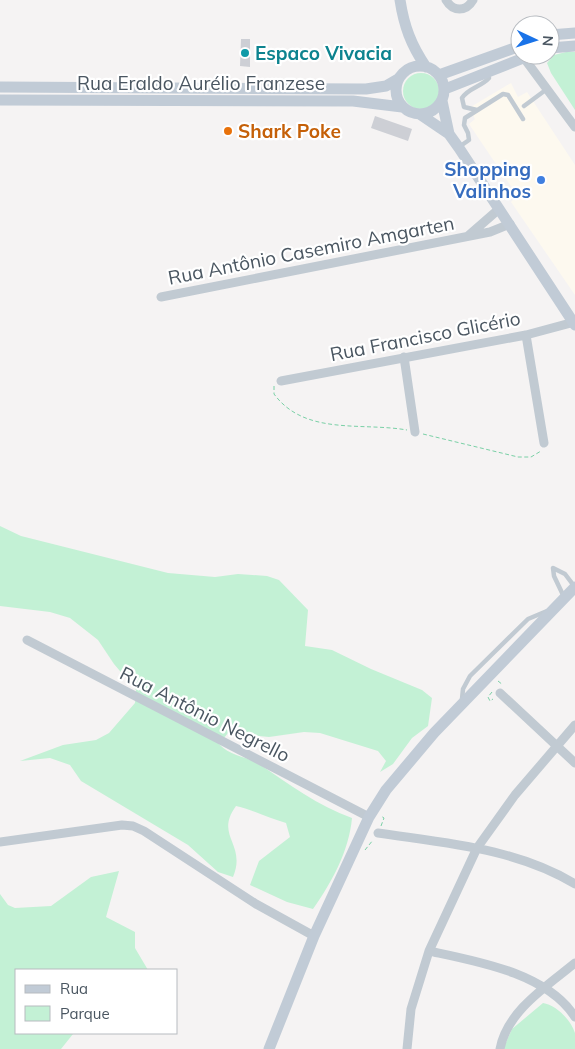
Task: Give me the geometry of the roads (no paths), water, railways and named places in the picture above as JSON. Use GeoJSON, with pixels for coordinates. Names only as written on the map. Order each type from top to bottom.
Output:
{"type":"FeatureCollection","features":[{"type":"Feature","properties":{"kind":"main road"},"geometry":{"type":"LineString","coordinates":[[400,0],[404,25],[412,46],[426,67],[439,74],[445,89],[442,101],[449,134]]}},
{"type":"Feature","properties":{"kind":"main road"},"geometry":{"type":"LineString","coordinates":[[560,34],[575,33]]}},
{"type":"Feature","properties":{"kind":"main road"},"geometry":{"type":"LineString","coordinates":[[412,46],[396,89],[397,98],[407,111],[421,115],[449,134],[574,323]]}},
{"type":"Feature","properties":{"kind":"main road"},"geometry":{"type":"LineString","coordinates":[[560,47],[575,46]]}},
{"type":"Feature","properties":{"kind":"main road"},"geometry":{"type":"LineString","coordinates":[[439,74],[510,49]]}},
{"type":"Feature","properties":{"kind":"main road"},"geometry":{"type":"LineString","coordinates":[[445,89],[510,63]]}},
{"type":"Feature","properties":{"kind":"main road"},"geometry":{"type":"LineString","coordinates":[[402,76],[415,67],[426,67]]}},
{"type":"Feature","properties":{"kind":"main road","name":"Rua Eraldo Aurélio Franzese"},"geometry":{"type":"LineString","coordinates":[[0,87],[366,89],[386,86],[402,76]]}},
{"type":"Feature","properties":{"kind":"main road","name":"Rua Eraldo Aurélio Franzese"},"geometry":{"type":"LineString","coordinates":[[0,100],[352,101],[402,106]]}},
{"type":"Feature","properties":{"kind":"main road"},"geometry":{"type":"LineString","coordinates":[[421,115],[433,111],[442,101]]}},
{"type":"Feature","properties":{"kind":"main road"},"geometry":{"type":"LineString","coordinates":[[269,1049],[314,936],[371,815],[392,783],[463,703],[575,587]]}},
{"type":"Feature","properties":{"kind":"street"},"geometry":{"type":"LineString","coordinates":[[446,0],[453,8],[458,10],[480,0]]}},
{"type":"Feature","properties":{"kind":"street"},"geometry":{"type":"LineString","coordinates":[[533,65],[547,89],[575,127]]}},
{"type":"Feature","properties":{"kind":"street","name":"Rua Antônio Casemiro Amgarten"},"geometry":{"type":"LineString","coordinates":[[468,236],[499,209]]}},
{"type":"Feature","properties":{"kind":"street","name":"Rua Antônio Casemiro Amgarten"},"geometry":{"type":"LineString","coordinates":[[160,297],[490,232],[510,224]]}},
{"type":"Feature","properties":{"kind":"street","name":"Rua Francisco Glicério"},"geometry":{"type":"LineString","coordinates":[[280,381],[526,334],[574,323]]}},
{"type":"Feature","properties":{"kind":"street"},"geometry":{"type":"LineString","coordinates":[[526,334],[544,443]]}},
{"type":"Feature","properties":{"kind":"street"},"geometry":{"type":"LineString","coordinates":[[404,356],[415,432]]}},
{"type":"Feature","properties":{"kind":"street","name":"Rua Antônio Negrello"},"geometry":{"type":"LineString","coordinates":[[27,640],[371,815]]}},
{"type":"Feature","properties":{"kind":"street"},"geometry":{"type":"LineString","coordinates":[[500,694],[575,762]]}},
{"type":"Feature","properties":{"kind":"street"},"geometry":{"type":"LineString","coordinates":[[407,1049],[411,1008],[429,951],[477,848],[515,795],[575,725]]}},
{"type":"Feature","properties":{"kind":"street"},"geometry":{"type":"LineString","coordinates":[[0,842],[114,826],[133,826],[144,831],[256,904],[314,936]]}},
{"type":"Feature","properties":{"kind":"street"},"geometry":{"type":"LineString","coordinates":[[378,834],[477,848],[537,865],[575,884]]}},
{"type":"Feature","properties":{"kind":"street"},"geometry":{"type":"LineString","coordinates":[[429,951],[494,967],[545,988],[569,1008],[575,1017]]}},
{"type":"Feature","properties":{"kind":"street"},"geometry":{"type":"LineString","coordinates":[[500,1049],[508,1025],[520,1011],[575,963]]}},
{"type":"Feature","properties":{"kind":"lane"},"geometry":{"type":"LineString","coordinates":[[477,110],[464,107],[462,98],[466,92],[488,80],[487,71]]}},
{"type":"Feature","properties":{"kind":"lane"},"geometry":{"type":"LineString","coordinates":[[524,106],[547,89]]}},
{"type":"Feature","properties":{"kind":"lane"},"geometry":{"type":"LineString","coordinates":[[459,148],[468,140],[469,136],[464,127],[464,120],[477,110],[506,94],[523,119]]}},
{"type":"Feature","properties":{"kind":"lane"},"geometry":{"type":"LineString","coordinates":[[564,597],[554,576],[553,568],[565,574],[575,587]]}},
{"type":"Feature","properties":{"kind":"lane"},"geometry":{"type":"LineString","coordinates":[[463,703],[464,689],[470,676],[528,619],[553,608]]}},
{"type":"Feature","properties":{"kind":"place","name":"Espaco Vivacia"},"geometry":{"type":"Point","coordinates":[245,53]}},
{"type":"Feature","properties":{"kind":"place","name":"Shark Poke"},"geometry":{"type":"Point","coordinates":[228,131]}},
{"type":"Feature","properties":{"kind":"place","name":"Shopping Valinhos"},"geometry":{"type":"Point","coordinates":[541,180]}}]}
